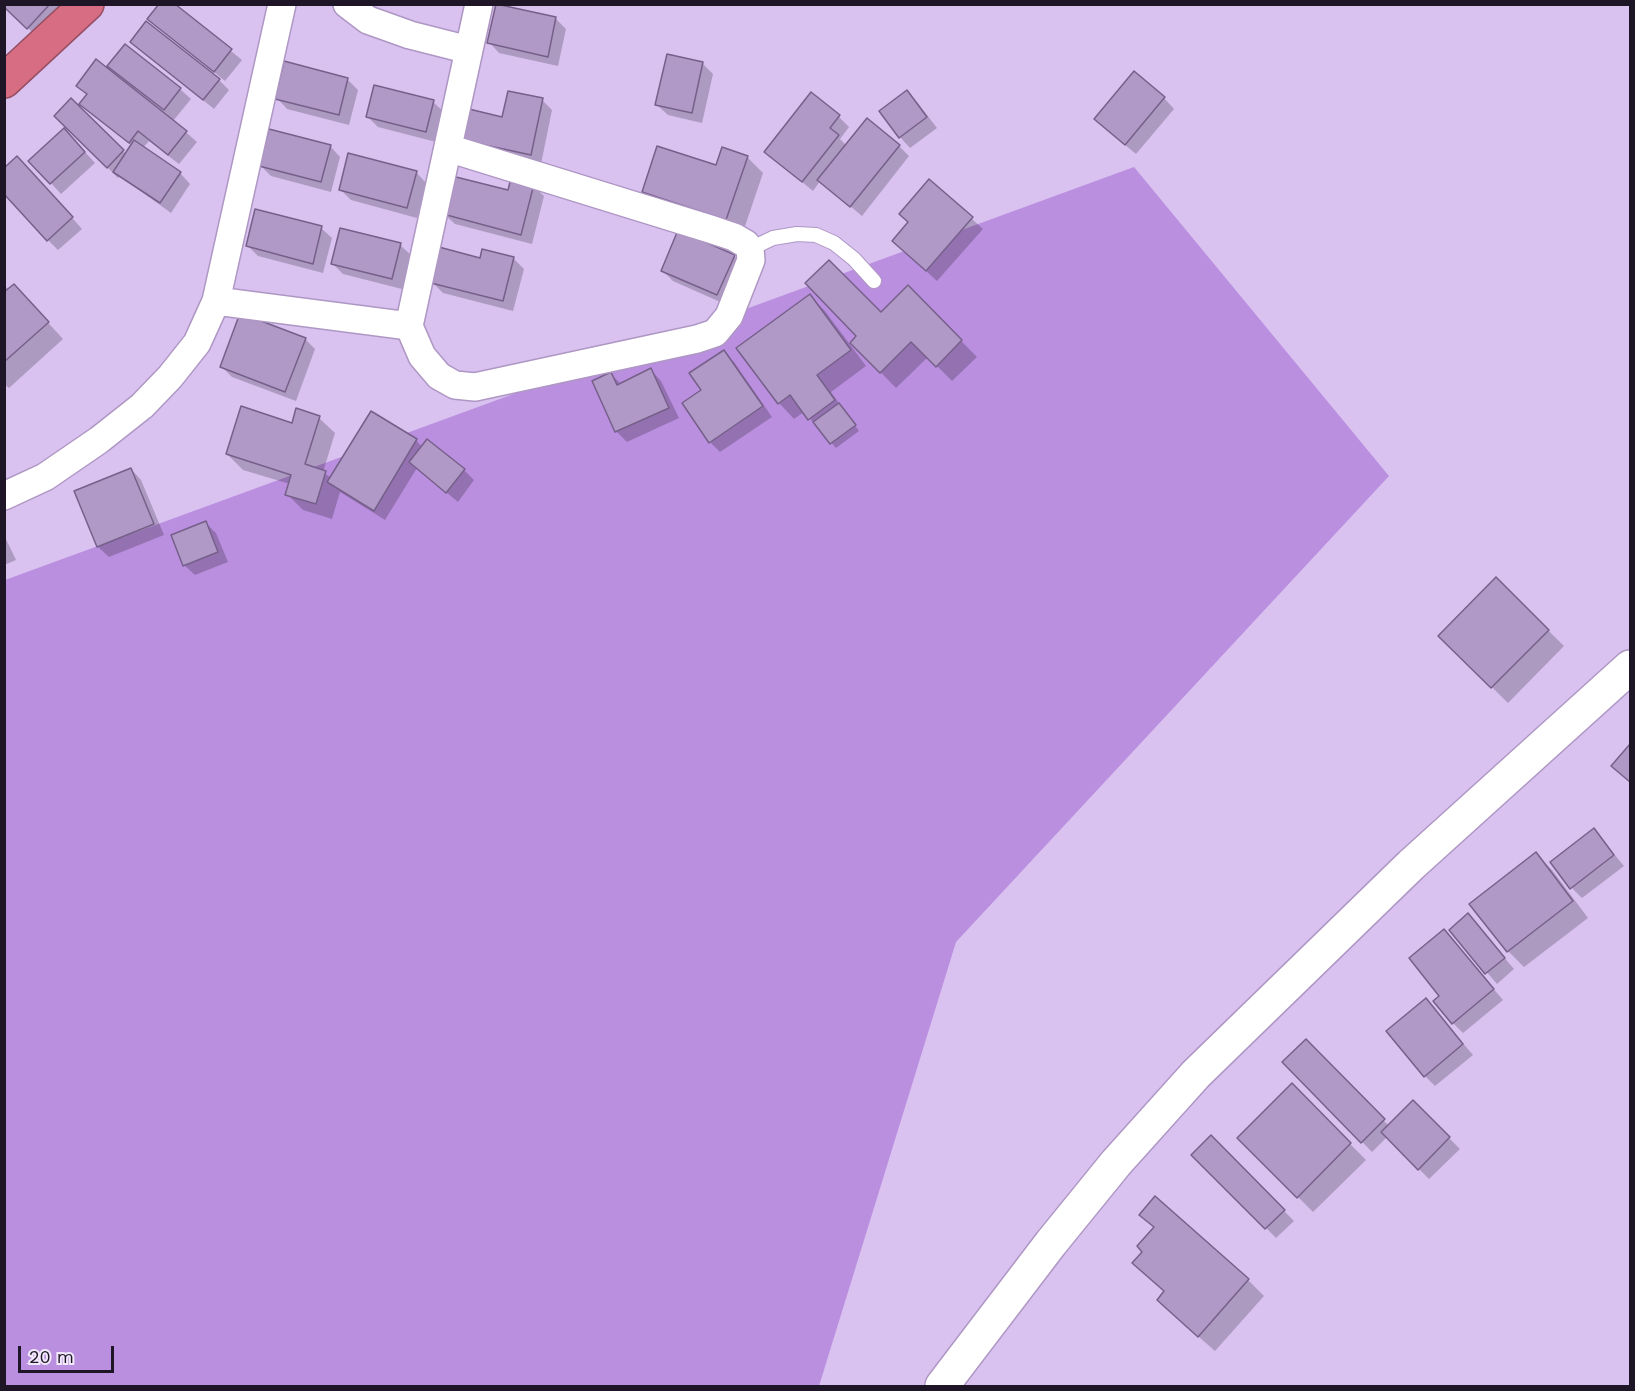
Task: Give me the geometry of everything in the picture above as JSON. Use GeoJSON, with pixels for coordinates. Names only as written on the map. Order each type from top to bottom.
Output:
{"type":"FeatureCollection","features":[{"type":"Feature","properties":{"kind":"highway"},"geometry":{"type":"LineString","coordinates":[[4,81],[87,4]]}},
{"type":"Feature","properties":{"kind":"street"},"geometry":{"type":"LineString","coordinates":[[4,496],[45,477],[99,440],[142,406],[170,377],[197,343],[216,302],[282,4]]}},
{"type":"Feature","properties":{"kind":"street"},"geometry":{"type":"LineString","coordinates":[[347,4],[368,20],[410,35],[469,50]]}},
{"type":"Feature","properties":{"kind":"street"},"geometry":{"type":"LineString","coordinates":[[448,148],[718,231],[746,244],[750,249],[751,260],[729,316],[715,333],[697,339],[475,387],[455,385],[439,376],[422,356],[409,326],[479,4]]}},
{"type":"Feature","properties":{"kind":"street"},"geometry":{"type":"LineString","coordinates":[[216,302],[409,326]]}},
{"type":"Feature","properties":{"kind":"street"},"geometry":{"type":"LineString","coordinates":[[942,1386],[1050,1242],[1116,1162],[1196,1074],[1411,865],[1630,667]]}},
{"type":"Feature","properties":{"kind":"lane"},"geometry":{"type":"LineString","coordinates":[[750,249],[773,238],[797,234],[816,235],[834,243],[854,258],[874,280]]}},
{"type":"Feature","properties":{"kind":"shaded area"},"geometry":{"type":"Polygon","coordinates":[[[1134,167],[1389,476],[956,942],[819,1386],[5,1386],[5,580],[1134,167]]]}},
{"type":"Feature","properties":{"kind":"building"},"geometry":{"type":"Polygon","coordinates":[[[4,4],[50,4],[27,29],[4,7],[4,4]]]}},
{"type":"Feature","properties":{"kind":"building"},"geometry":{"type":"Polygon","coordinates":[[[159,4],[175,4],[232,49],[214,72],[147,19],[159,4]]]}},
{"type":"Feature","properties":{"kind":"building"},"geometry":{"type":"Polygon","coordinates":[[[496,4],[556,17],[548,57],[487,43],[496,4]]]}},
{"type":"Feature","properties":{"kind":"building"},"geometry":{"type":"Polygon","coordinates":[[[146,21],[220,79],[203,100],[130,42],[146,21]]]}},
{"type":"Feature","properties":{"kind":"building"},"geometry":{"type":"Polygon","coordinates":[[[125,44],[181,88],[164,110],[107,66],[125,44]]]}},
{"type":"Feature","properties":{"kind":"building"},"geometry":{"type":"Polygon","coordinates":[[[667,54],[703,62],[692,113],[655,105],[667,54]]]}},
{"type":"Feature","properties":{"kind":"building"},"geometry":{"type":"Polygon","coordinates":[[[96,59],[187,131],[168,155],[138,131],[129,143],[79,104],[87,94],[76,86],[96,59]]]}},
{"type":"Feature","properties":{"kind":"building"},"geometry":{"type":"Polygon","coordinates":[[[284,61],[348,78],[339,115],[275,99],[284,61]]]}},
{"type":"Feature","properties":{"kind":"building"},"geometry":{"type":"Polygon","coordinates":[[[1134,71],[1165,97],[1125,145],[1094,119],[1134,71]]]}},
{"type":"Feature","properties":{"kind":"building"},"geometry":{"type":"Polygon","coordinates":[[[374,85],[434,100],[426,132],[366,117],[374,85]]]}},
{"type":"Feature","properties":{"kind":"building"},"geometry":{"type":"Polygon","coordinates":[[[907,90],[927,117],[899,138],[879,111],[907,90]]]}},
{"type":"Feature","properties":{"kind":"building"},"geometry":{"type":"Polygon","coordinates":[[[508,91],[543,98],[531,155],[462,140],[469,109],[502,117],[508,91]]]}},
{"type":"Feature","properties":{"kind":"building"},"geometry":{"type":"Polygon","coordinates":[[[811,92],[840,115],[830,128],[839,135],[802,182],[764,152],[811,92]]]}},
{"type":"Feature","properties":{"kind":"building"},"geometry":{"type":"Polygon","coordinates":[[[71,98],[124,150],[107,168],[54,116],[71,98]]]}},
{"type":"Feature","properties":{"kind":"building"},"geometry":{"type":"Polygon","coordinates":[[[867,118],[900,145],[850,207],[817,180],[867,118]]]}},
{"type":"Feature","properties":{"kind":"building"},"geometry":{"type":"Polygon","coordinates":[[[64,128],[85,152],[50,184],[28,161],[64,128]]]}},
{"type":"Feature","properties":{"kind":"building"},"geometry":{"type":"Polygon","coordinates":[[[269,129],[331,145],[321,182],[259,166],[269,129]]]}},
{"type":"Feature","properties":{"kind":"building"},"geometry":{"type":"Polygon","coordinates":[[[134,140],[181,172],[160,203],[113,172],[134,140]]]}},
{"type":"Feature","properties":{"kind":"building"},"geometry":{"type":"Polygon","coordinates":[[[657,146],[716,165],[722,147],[748,156],[726,220],[642,192],[657,146]]]}},
{"type":"Feature","properties":{"kind":"building"},"geometry":{"type":"Polygon","coordinates":[[[348,153],[417,171],[407,208],[339,190],[348,153]]]}},
{"type":"Feature","properties":{"kind":"building"},"geometry":{"type":"Polygon","coordinates":[[[17,156],[73,217],[47,241],[4,194],[4,168],[17,156]]]}},
{"type":"Feature","properties":{"kind":"building"},"geometry":{"type":"Polygon","coordinates":[[[452,176],[508,190],[511,178],[534,184],[521,235],[443,214],[452,176]]]}},
{"type":"Feature","properties":{"kind":"building"},"geometry":{"type":"Polygon","coordinates":[[[929,179],[973,217],[926,271],[892,241],[908,222],[899,214],[929,179]]]}},
{"type":"Feature","properties":{"kind":"building"},"geometry":{"type":"Polygon","coordinates":[[[255,209],[322,226],[313,264],[246,246],[255,209]]]}},
{"type":"Feature","properties":{"kind":"building"},"geometry":{"type":"Polygon","coordinates":[[[340,228],[401,243],[392,279],[331,264],[340,228]]]}},
{"type":"Feature","properties":{"kind":"building"},"geometry":{"type":"Polygon","coordinates":[[[678,230],[735,255],[717,295],[661,271],[678,230]]]}},
{"type":"Feature","properties":{"kind":"building"},"geometry":{"type":"Polygon","coordinates":[[[439,247],[480,258],[482,249],[514,257],[503,301],[431,283],[439,247]]]}},
{"type":"Feature","properties":{"kind":"building"},"geometry":{"type":"Polygon","coordinates":[[[829,260],[881,312],[908,285],[962,340],[936,367],[911,342],[880,373],[850,343],[856,336],[805,283],[829,260]]]}},
{"type":"Feature","properties":{"kind":"building"},"geometry":{"type":"Polygon","coordinates":[[[14,284],[49,322],[4,362],[4,292],[14,284]]]}},
{"type":"Feature","properties":{"kind":"building"},"geometry":{"type":"Polygon","coordinates":[[[810,294],[851,350],[817,375],[835,400],[808,420],[790,395],[778,404],[736,348],[810,294]]]}},
{"type":"Feature","properties":{"kind":"building"},"geometry":{"type":"Polygon","coordinates":[[[240,313],[306,338],[285,392],[220,367],[240,313]]]}},
{"type":"Feature","properties":{"kind":"building"},"geometry":{"type":"Polygon","coordinates":[[[724,350],[763,406],[709,443],[682,403],[701,390],[689,373],[724,350]]]}},
{"type":"Feature","properties":{"kind":"building"},"geometry":{"type":"Polygon","coordinates":[[[651,368],[669,408],[615,432],[592,381],[611,372],[617,385],[651,368]]]}},
{"type":"Feature","properties":{"kind":"building"},"geometry":{"type":"Polygon","coordinates":[[[839,403],[856,425],[830,444],[813,422],[839,403]]]}},
{"type":"Feature","properties":{"kind":"building"},"geometry":{"type":"Polygon","coordinates":[[[241,406],[292,423],[296,408],[320,416],[305,464],[326,471],[316,504],[285,495],[291,475],[226,454],[241,406]]]}},
{"type":"Feature","properties":{"kind":"building"},"geometry":{"type":"Polygon","coordinates":[[[371,411],[417,439],[374,511],[327,482],[371,411]]]}},
{"type":"Feature","properties":{"kind":"building"},"geometry":{"type":"Polygon","coordinates":[[[427,439],[465,469],[446,493],[409,462],[427,439]]]}},
{"type":"Feature","properties":{"kind":"building"},"geometry":{"type":"Polygon","coordinates":[[[131,468],[154,524],[97,547],[74,491],[131,468]]]}},
{"type":"Feature","properties":{"kind":"building"},"geometry":{"type":"Polygon","coordinates":[[[206,521],[218,552],[183,566],[171,535],[206,521]]]}},
{"type":"Feature","properties":{"kind":"building"},"geometry":{"type":"Polygon","coordinates":[[[1496,577],[1549,630],[1491,688],[1438,636],[1496,577]]]}},
{"type":"Feature","properties":{"kind":"building"},"geometry":{"type":"Polygon","coordinates":[[[1630,744],[1630,782],[1611,766],[1630,744]]]}},
{"type":"Feature","properties":{"kind":"building"},"geometry":{"type":"Polygon","coordinates":[[[1594,828],[1614,855],[1570,889],[1550,862],[1594,828]]]}},
{"type":"Feature","properties":{"kind":"building"},"geometry":{"type":"Polygon","coordinates":[[[1536,852],[1573,901],[1507,952],[1469,904],[1536,852]]]}},
{"type":"Feature","properties":{"kind":"building"},"geometry":{"type":"Polygon","coordinates":[[[1468,913],[1505,958],[1485,974],[1449,930],[1468,913]]]}},
{"type":"Feature","properties":{"kind":"building"},"geometry":{"type":"Polygon","coordinates":[[[1444,929],[1494,989],[1452,1024],[1433,1001],[1439,996],[1409,958],[1444,929]]]}},
{"type":"Feature","properties":{"kind":"building"},"geometry":{"type":"Polygon","coordinates":[[[1426,998],[1463,1044],[1424,1077],[1386,1031],[1426,998]]]}},
{"type":"Feature","properties":{"kind":"building"},"geometry":{"type":"Polygon","coordinates":[[[1306,1039],[1385,1119],[1361,1143],[1282,1062],[1306,1039]]]}},
{"type":"Feature","properties":{"kind":"building"},"geometry":{"type":"Polygon","coordinates":[[[1292,1083],[1351,1143],[1297,1198],[1237,1138],[1292,1083]]]}},
{"type":"Feature","properties":{"kind":"building"},"geometry":{"type":"Polygon","coordinates":[[[1413,1100],[1450,1137],[1418,1170],[1381,1132],[1413,1100]]]}},
{"type":"Feature","properties":{"kind":"building"},"geometry":{"type":"Polygon","coordinates":[[[1211,1135],[1285,1210],[1265,1229],[1191,1155],[1211,1135]]]}},
{"type":"Feature","properties":{"kind":"building"},"geometry":{"type":"Polygon","coordinates":[[[1155,1196],[1249,1279],[1198,1337],[1157,1300],[1164,1291],[1132,1263],[1142,1252],[1137,1246],[1154,1227],[1139,1215],[1155,1196]]]}}]}
